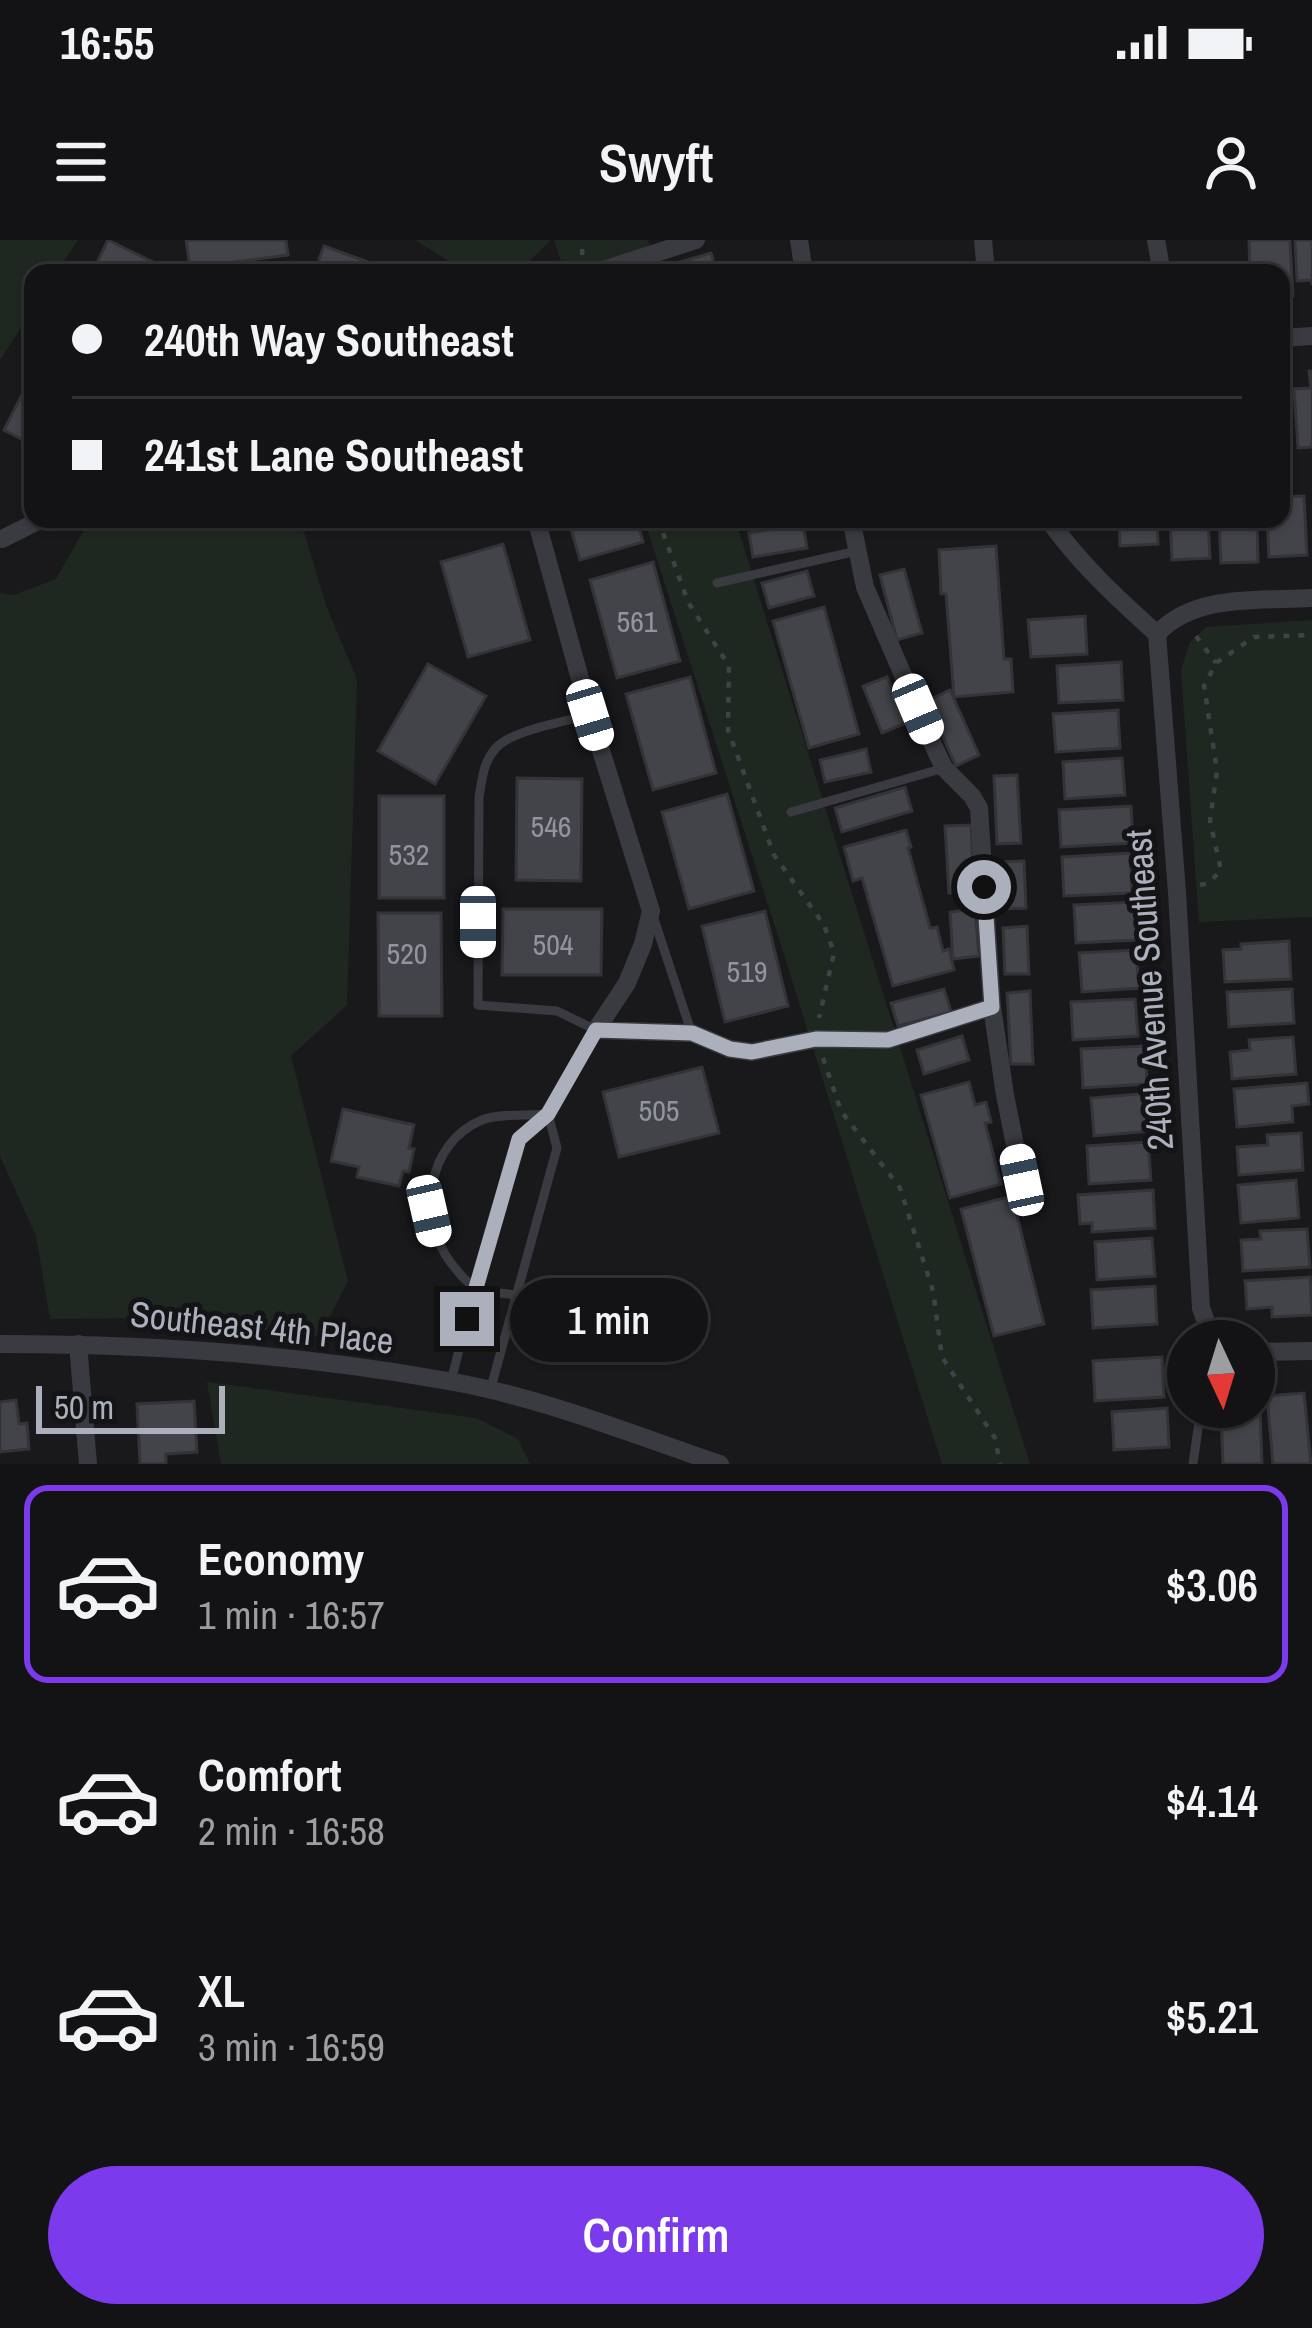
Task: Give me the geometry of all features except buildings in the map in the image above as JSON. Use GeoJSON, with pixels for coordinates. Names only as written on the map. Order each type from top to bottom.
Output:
{"type":"FeatureCollection","features":[{"type":"Feature","properties":{"kind":"street"},"geometry":{"type":"LineString","coordinates":[[622,264],[696,240]]}},
{"type":"Feature","properties":{"kind":"street"},"geometry":{"type":"LineString","coordinates":[[538,528],[590,715],[652,911],[627,983],[596,1030]]}},
{"type":"Feature","properties":{"kind":"street"},"geometry":{"type":"LineString","coordinates":[[853,528],[865,587],[944,768],[979,808],[992,1007],[1022,1180]]}},
{"type":"Feature","properties":{"kind":"street"},"geometry":{"type":"LineString","coordinates":[[1054,528],[1101,583],[1156,634],[1172,617],[1217,603],[1312,598]]}},
{"type":"Feature","properties":{"kind":"street","name":"240th Avenue Southeast"},"geometry":{"type":"LineString","coordinates":[[1156,634],[1177,892],[1201,1308],[1206,1320]]}},
{"type":"Feature","properties":{"kind":"street"},"geometry":{"type":"LineString","coordinates":[[596,1030],[692,1033],[730,1049],[752,1052],[816,1039],[888,1040],[992,1007]]}},
{"type":"Feature","properties":{"kind":"street","name":"Southeast 4th Place"},"geometry":{"type":"LineString","coordinates":[[0,1344],[158,1346],[451,1381],[558,1409],[720,1464]]}},
{"type":"Feature","properties":{"kind":"street"},"geometry":{"type":"LineString","coordinates":[[78,1344],[88,1464]]}},
{"type":"Feature","properties":{"kind":"street"},"geometry":{"type":"LineString","coordinates":[[1275,1352],[1312,1351]]}},
{"type":"Feature","properties":{"kind":"lane"},"geometry":{"type":"LineString","coordinates":[[717,583],[857,551]]}},
{"type":"Feature","properties":{"kind":"lane"},"geometry":{"type":"LineString","coordinates":[[451,1381],[519,1139],[548,1114],[596,1030],[557,1012],[478,1005],[483,770],[494,750],[508,738],[590,715]]}},
{"type":"Feature","properties":{"kind":"lane"},"geometry":{"type":"LineString","coordinates":[[791,812],[944,768]]}},
{"type":"Feature","properties":{"kind":"lane"},"geometry":{"type":"LineString","coordinates":[[652,911],[692,1033]]}},
{"type":"Feature","properties":{"kind":"lane"},"geometry":{"type":"LineString","coordinates":[[515,1295],[475,1288],[446,1257],[429,1211],[432,1181],[448,1147],[482,1120],[548,1114]]}},
{"type":"Feature","properties":{"kind":"lane"},"geometry":{"type":"LineString","coordinates":[[490,1391],[557,1148],[548,1114]]}},
{"type":"Feature","properties":{"kind":"lane"},"geometry":{"type":"LineString","coordinates":[[1193,1464],[1198,1428]]}},
{"type":"Feature","properties":{"kind":"path"},"geometry":{"type":"LineString","coordinates":[[661,528],[688,602],[729,666],[728,730],[774,855],[824,925],[834,953],[816,1039],[842,1111],[900,1188],[933,1291],[942,1357],[995,1438],[1000,1464]]}},
{"type":"Feature","properties":{"kind":"path"},"geometry":{"type":"LineString","coordinates":[[1177,892],[1209,883],[1221,870],[1210,821],[1217,771],[1204,686],[1216,663],[1254,637],[1312,635]]}},
{"type":"Feature","properties":{"kind":"path"},"geometry":{"type":"LineString","coordinates":[[1196,636],[1216,663]]}},
{"type":"Feature","properties":{"kind":"shaded area"},"geometry":{"type":"Polygon","coordinates":[[[0,240],[78,240],[62,264],[24,264],[24,323],[0,360],[0,240]]]}},
{"type":"Feature","properties":{"kind":"shaded area"},"geometry":{"type":"Polygon","coordinates":[[[415,240],[551,240],[526,264],[454,264],[415,240]]]}},
{"type":"Feature","properties":{"kind":"shaded area"},"geometry":{"type":"Polygon","coordinates":[[[554,240],[648,240],[656,264],[562,264],[554,240]]]}},
{"type":"Feature","properties":{"kind":"shaded area"},"geometry":{"type":"Polygon","coordinates":[[[85,528],[303,528],[327,608],[357,679],[347,1005],[291,1056],[348,1281],[320,1336],[148,1318],[50,1319],[36,1236],[0,1156],[0,593],[14,595],[56,579],[85,528]]]}},
{"type":"Feature","properties":{"kind":"shaded area"},"geometry":{"type":"Polygon","coordinates":[[[647,528],[738,528],[1030,1464],[942,1464],[647,528]]]}},
{"type":"Feature","properties":{"kind":"shaded area"},"geometry":{"type":"Polygon","coordinates":[[[1312,620],[1312,917],[1199,922],[1181,670],[1190,642],[1206,627],[1312,620]]]}},
{"type":"Feature","properties":{"kind":"shaded area"},"geometry":{"type":"Polygon","coordinates":[[[207,1382],[476,1418],[518,1439],[530,1464],[221,1464],[207,1382]]]}},
{"type":"Feature","properties":{"kind":"route"},"geometry":{"type":"LineString","coordinates":[[467,1319],[519,1139],[548,1114],[596,1030],[692,1033],[730,1049],[752,1052],[816,1039],[888,1040],[992,1007],[984,887]]}}]}
